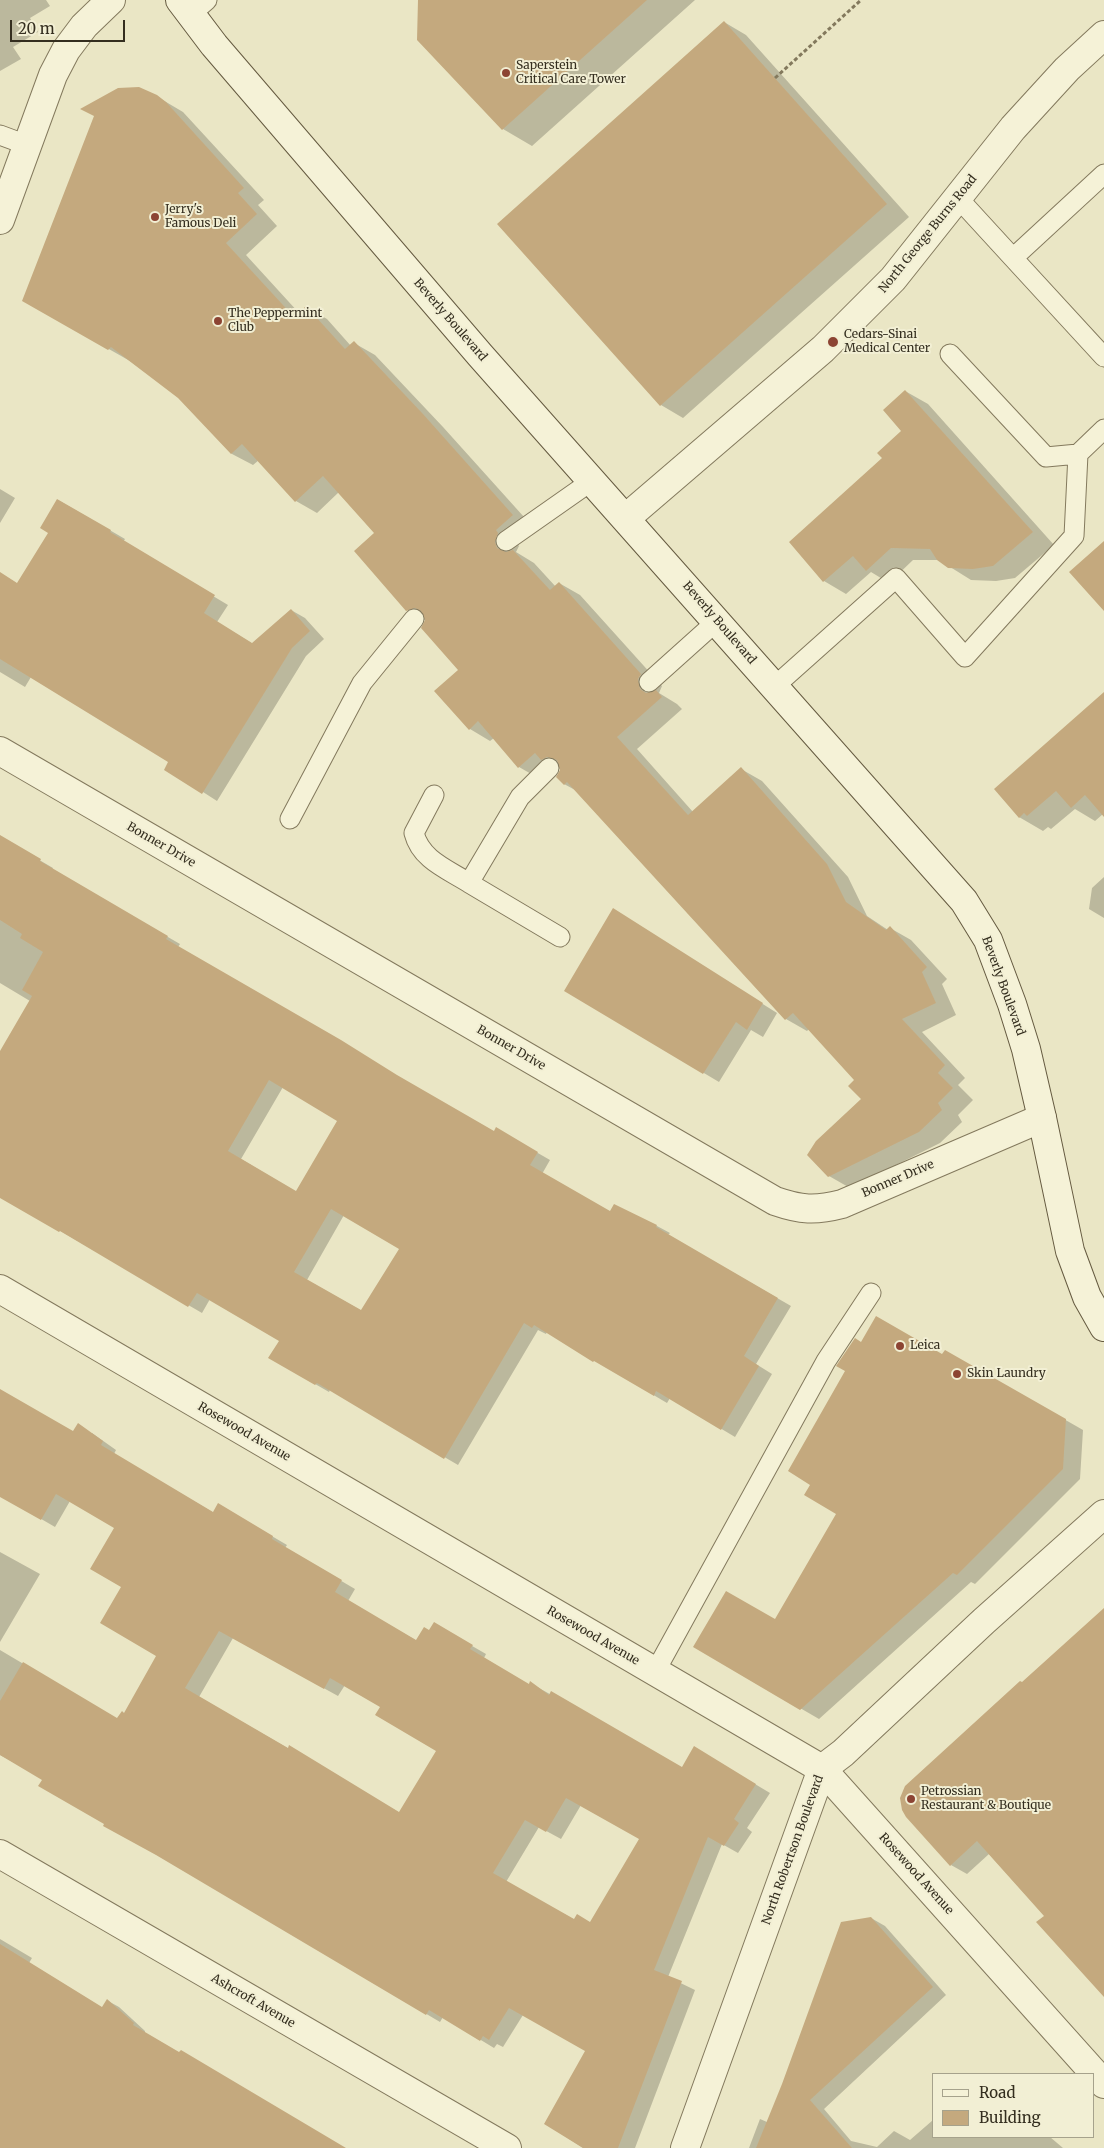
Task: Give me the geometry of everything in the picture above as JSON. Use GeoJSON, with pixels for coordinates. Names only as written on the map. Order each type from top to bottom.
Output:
{"type":"FeatureCollection","features":[{"type":"Feature","properties":{"kind":"street"},"geometry":{"type":"LineString","coordinates":[[0,220],[53,75],[66,50],[84,26],[112,0]]}},
{"type":"Feature","properties":{"kind":"street","name":"Beverly Boulevard"},"geometry":{"type":"LineString","coordinates":[[193,5],[214,45],[480,355],[964,901],[988,940],[1012,1004],[1026,1049],[1070,1251],[1087,1297],[1104,1328]]}},
{"type":"Feature","properties":{"kind":"street","name":"North George Burns Road"},"geometry":{"type":"LineString","coordinates":[[626,518],[823,349],[893,279],[1020,120],[1066,69],[1104,35]]}},
{"type":"Feature","properties":{"kind":"street","name":"Bonner Drive"},"geometry":{"type":"LineString","coordinates":[[0,751],[782,1204],[797,1208],[820,1209],[842,1204],[1042,1118]]}},
{"type":"Feature","properties":{"kind":"street","name":"Rosewood Avenue"},"geometry":{"type":"LineString","coordinates":[[0,1289],[822,1770],[1104,2084]]}},
{"type":"Feature","properties":{"kind":"street","name":"North Robertson Boulevard"},"geometry":{"type":"LineString","coordinates":[[685,2148],[822,1770],[843,1753],[984,1621],[1104,1514]]}},
{"type":"Feature","properties":{"kind":"street","name":"Ashcroft Avenue"},"geometry":{"type":"LineString","coordinates":[[0,1854],[507,2148]]}},
{"type":"Feature","properties":{"kind":"lane"},"geometry":{"type":"LineString","coordinates":[[0,135],[27,145]]}},
{"type":"Feature","properties":{"kind":"lane"},"geometry":{"type":"LineString","coordinates":[[1013,258],[1104,174]]}},
{"type":"Feature","properties":{"kind":"lane"},"geometry":{"type":"LineString","coordinates":[[958,198],[1104,357]]}},
{"type":"Feature","properties":{"kind":"lane"},"geometry":{"type":"LineString","coordinates":[[950,354],[1046,457],[1078,454],[1104,429]]}},
{"type":"Feature","properties":{"kind":"lane"},"geometry":{"type":"LineString","coordinates":[[775,686],[896,578],[965,657],[1074,536],[1078,454]]}},
{"type":"Feature","properties":{"kind":"lane"},"geometry":{"type":"LineString","coordinates":[[506,541],[592,480]]}},
{"type":"Feature","properties":{"kind":"lane"},"geometry":{"type":"LineString","coordinates":[[290,818],[362,683],[414,619]]}},
{"type":"Feature","properties":{"kind":"lane"},"geometry":{"type":"LineString","coordinates":[[649,682],[717,621]]}},
{"type":"Feature","properties":{"kind":"lane"},"geometry":{"type":"LineString","coordinates":[[469,883],[520,796],[549,768]]}},
{"type":"Feature","properties":{"kind":"lane"},"geometry":{"type":"LineString","coordinates":[[434,795],[414,833],[417,845],[425,856],[560,937]]}},
{"type":"Feature","properties":{"kind":"lane"},"geometry":{"type":"LineString","coordinates":[[655,1672],[826,1361],[871,1293]]}},
{"type":"Feature","properties":{"kind":"path"},"geometry":{"type":"LineString","coordinates":[[775,78],[861,0]]}},
{"type":"Feature","properties":{"kind":"building","name":"Saperstein Critical Care Tower"},"geometry":{"type":"Polygon","coordinates":[[[418,0],[647,0],[502,130],[417,40],[418,0]]]}},
{"type":"Feature","properties":{"kind":"building"},"geometry":{"type":"Polygon","coordinates":[[[724,21],[887,204],[660,406],[497,224],[724,21]]]}},
{"type":"Feature","properties":{"kind":"building"},"geometry":{"type":"Polygon","coordinates":[[[139,87],[157,95],[166,102],[244,188],[238,193],[257,214],[226,243],[294,317],[306,306],[345,349],[354,341],[423,414],[513,515],[496,530],[498,533],[495,542],[497,548],[506,552],[513,550],[550,590],[559,582],[641,674],[638,679],[640,689],[646,693],[656,690],[662,697],[617,737],[688,815],[741,767],[827,864],[846,902],[886,930],[890,926],[927,967],[922,972],[936,1003],[902,1019],[945,1065],[938,1073],[953,1088],[938,1103],[942,1110],[919,1132],[828,1177],[807,1155],[816,1141],[861,1099],[848,1086],[854,1080],[793,1013],[785,1020],[567,782],[564,785],[556,777],[560,770],[557,760],[547,757],[541,760],[535,753],[518,768],[478,721],[469,730],[434,691],[458,670],[421,628],[425,620],[421,611],[415,608],[406,611],[354,551],[374,533],[323,476],[295,502],[242,444],[231,454],[178,398],[111,347],[108,350],[22,301],[94,116],[80,109],[118,88],[139,87]]]}},
{"type":"Feature","properties":{"kind":"building"},"geometry":{"type":"Polygon","coordinates":[[[905,390],[1033,532],[993,566],[973,569],[948,568],[937,560],[930,549],[891,548],[866,571],[853,556],[823,582],[789,542],[882,458],[877,453],[901,431],[883,410],[905,390]]]}},
{"type":"Feature","properties":{"kind":"building"},"geometry":{"type":"Polygon","coordinates":[[[57,499],[111,530],[110,532],[215,595],[204,613],[252,643],[291,609],[310,631],[292,648],[202,794],[164,770],[168,762],[0,659],[0,572],[17,583],[48,533],[40,528],[57,499]]]}},
{"type":"Feature","properties":{"kind":"building"},"geometry":{"type":"Polygon","coordinates":[[[1104,541],[1104,611],[1069,572],[1104,541]]]}},
{"type":"Feature","properties":{"kind":"building"},"geometry":{"type":"Polygon","coordinates":[[[1104,692],[1104,817],[1085,795],[1071,808],[1056,791],[1027,816],[1024,813],[1019,818],[994,789],[1104,692]]]}},
{"type":"Feature","properties":{"kind":"building"},"geometry":{"type":"Polygon","coordinates":[[[0,835],[41,859],[40,861],[168,936],[166,939],[494,1131],[496,1127],[538,1152],[530,1165],[610,1211],[614,1204],[657,1225],[656,1227],[778,1298],[744,1356],[759,1366],[721,1430],[656,1391],[654,1396],[593,1362],[534,1325],[532,1328],[524,1323],[444,1459],[317,1383],[315,1385],[268,1358],[279,1341],[197,1293],[188,1307],[60,1231],[0,1198],[0,1051],[32,996],[22,990],[43,952],[20,938],[22,934],[0,920],[0,835]],[[269,1080],[228,1151],[296,1191],[337,1121],[269,1080]],[[331,1209],[294,1272],[361,1310],[399,1249],[331,1209]]]}},
{"type":"Feature","properties":{"kind":"building"},"geometry":{"type":"Polygon","coordinates":[[[613,908],[763,1003],[747,1030],[736,1022],[703,1074],[564,991],[613,908]]]}},
{"type":"Feature","properties":{"kind":"building"},"geometry":{"type":"Polygon","coordinates":[[[876,1316],[942,1354],[945,1350],[1066,1419],[1063,1469],[957,1575],[953,1573],[800,1710],[693,1647],[726,1591],[775,1619],[836,1514],[804,1495],[810,1485],[788,1471],[845,1371],[836,1366],[855,1338],[861,1342],[876,1316]]]}},
{"type":"Feature","properties":{"kind":"building"},"geometry":{"type":"Polygon","coordinates":[[[0,1389],[73,1431],[78,1423],[103,1441],[101,1445],[213,1512],[218,1503],[273,1536],[272,1539],[342,1580],[335,1592],[416,1640],[424,1627],[429,1630],[434,1622],[473,1645],[470,1649],[529,1684],[530,1681],[549,1695],[551,1691],[682,1767],[694,1746],[756,1784],[734,1819],[739,1823],[724,1846],[708,1837],[654,1970],[682,1981],[618,2148],[583,2148],[544,2124],[585,2051],[509,2008],[489,2040],[483,2036],[480,2041],[429,2010],[426,2015],[156,1855],[103,1826],[104,1824],[38,1786],[42,1780],[0,1755],[0,1701],[23,1662],[117,1718],[122,1711],[124,1713],[156,1656],[100,1623],[121,1587],[90,1569],[114,1528],[56,1494],[41,1520],[0,1497],[0,1389]],[[219,1631],[185,1688],[288,1748],[289,1745],[399,1812],[436,1751],[375,1715],[380,1707],[330,1678],[324,1689],[219,1631]],[[566,1798],[546,1832],[525,1820],[493,1873],[574,1919],[577,1914],[590,1922],[639,1839],[566,1798]]]}},
{"type":"Feature","properties":{"kind":"building"},"geometry":{"type":"Polygon","coordinates":[[[1104,1608],[1104,1997],[1036,1922],[1044,1916],[977,1841],[950,1866],[906,1817],[902,1810],[900,1798],[905,1786],[1020,1681],[1022,1682],[1104,1608]]]}},
{"type":"Feature","properties":{"kind":"building"},"geometry":{"type":"Polygon","coordinates":[[[871,1917],[933,1987],[810,2100],[852,2148],[756,2148],[782,2084],[841,1922],[871,1917]]]}},
{"type":"Feature","properties":{"kind":"building"},"geometry":{"type":"Polygon","coordinates":[[[0,1944],[102,2007],[107,1999],[134,2023],[133,2025],[179,2052],[181,2050],[346,2148],[0,2148],[0,1944]]]}},
{"type":"Feature","properties":{"kind":"place","name":"Saperstein Critical Care Tower"},"geometry":{"type":"Point","coordinates":[506,73]}},
{"type":"Feature","properties":{"kind":"place","name":"Jerry's Famous Deli"},"geometry":{"type":"Point","coordinates":[155,217]}},
{"type":"Feature","properties":{"kind":"place","name":"The Peppermint Club"},"geometry":{"type":"Point","coordinates":[218,321]}},
{"type":"Feature","properties":{"kind":"place","name":"Cedars-Sinai Medical Center"},"geometry":{"type":"Point","coordinates":[833,342]}},
{"type":"Feature","properties":{"kind":"place","name":"Leica"},"geometry":{"type":"Point","coordinates":[900,1346]}},
{"type":"Feature","properties":{"kind":"place","name":"Skin Laundry"},"geometry":{"type":"Point","coordinates":[957,1374]}},
{"type":"Feature","properties":{"kind":"place","name":"Petrossian Restaurant & Boutique"},"geometry":{"type":"Point","coordinates":[911,1799]}}]}
